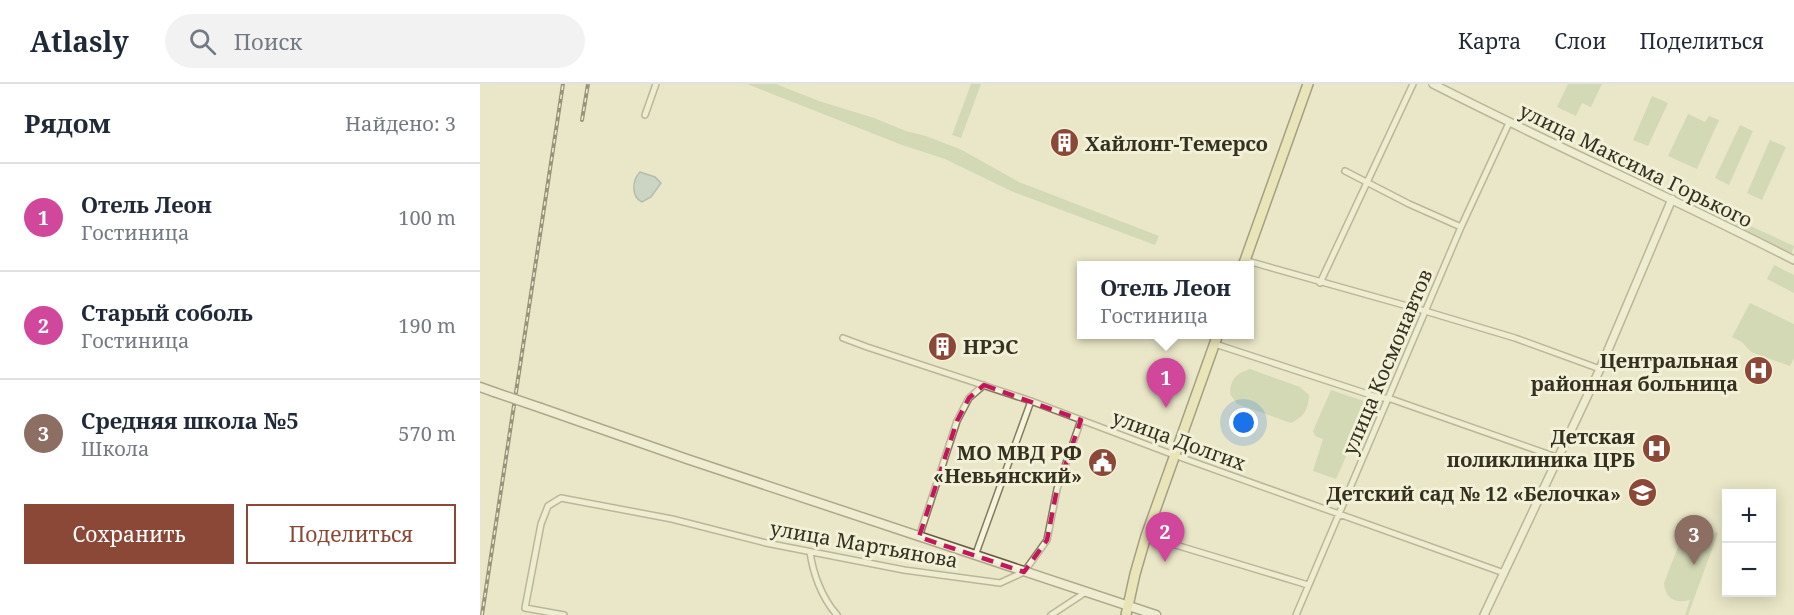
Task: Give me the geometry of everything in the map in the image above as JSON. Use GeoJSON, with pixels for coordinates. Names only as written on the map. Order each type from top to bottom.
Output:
{"type":"FeatureCollection","features":[{"type":"Feature","properties":{"kind":"main road"},"geometry":{"type":"LineString","coordinates":[[1245,261],[1308,84]]}},
{"type":"Feature","properties":{"kind":"main road"},"geometry":{"type":"LineString","coordinates":[[1127,610],[1146,536],[1216,339]]}},
{"type":"Feature","properties":{"kind":"main road"},"geometry":{"type":"LineString","coordinates":[[480,387],[687,459],[1086,592],[1127,610],[1156,615]]}},
{"type":"Feature","properties":{"kind":"street"},"geometry":{"type":"LineString","coordinates":[[645,116],[656,84]]}},
{"type":"Feature","properties":{"kind":"street"},"geometry":{"type":"LineString","coordinates":[[1320,283],[1413,84]]}},
{"type":"Feature","properties":{"kind":"street","name":"улица Максима Горького"},"geometry":{"type":"LineString","coordinates":[[1433,84],[1794,260]]}},
{"type":"Feature","properties":{"kind":"street","name":"улица Космонавтов"},"geometry":{"type":"LineString","coordinates":[[1296,615],[1461,227],[1509,123]]}},
{"type":"Feature","properties":{"kind":"street"},"geometry":{"type":"LineString","coordinates":[[1345,171],[1461,227]]}},
{"type":"Feature","properties":{"kind":"street"},"geometry":{"type":"LineString","coordinates":[[1484,615],[1600,369],[1672,199]]}},
{"type":"Feature","properties":{"kind":"street"},"geometry":{"type":"LineString","coordinates":[[1254,266],[1425,311],[1515,338],[1600,369]]}},
{"type":"Feature","properties":{"kind":"street","name":"улица Долгих"},"geometry":{"type":"LineString","coordinates":[[843,338],[1031,401],[1174,455],[1504,573]]}},
{"type":"Feature","properties":{"kind":"street"},"geometry":{"type":"LineString","coordinates":[[1216,339],[1380,398],[1388,398],[1559,458]]}},
{"type":"Feature","properties":{"kind":"street"},"geometry":{"type":"LineString","coordinates":[[920,537],[957,421],[969,398],[984,385]]}},
{"type":"Feature","properties":{"kind":"street"},"geometry":{"type":"LineString","coordinates":[[975,556],[1031,401]]}},
{"type":"Feature","properties":{"kind":"street"},"geometry":{"type":"LineString","coordinates":[[1024,572],[1047,540],[1057,489],[1081,420]]}},
{"type":"Feature","properties":{"kind":"street","name":"улица Мартьянова"},"geometry":{"type":"LineString","coordinates":[[564,615],[525,608],[541,525],[548,506],[561,498],[672,519],[766,543],[904,570],[1000,584],[1024,572]]}},
{"type":"Feature","properties":{"kind":"street"},"geometry":{"type":"LineString","coordinates":[[1146,536],[1308,585]]}},
{"type":"Feature","properties":{"kind":"street"},"geometry":{"type":"LineString","coordinates":[[810,552],[812,567],[818,582],[829,606],[837,615]]}},
{"type":"Feature","properties":{"kind":"street"},"geometry":{"type":"LineString","coordinates":[[1051,615],[1086,592]]}},
{"type":"Feature","properties":{"kind":"highlighted area"},"geometry":{"type":"Polygon","coordinates":[[[984,385],[1081,420],[1057,489],[1047,540],[1024,572],[919,537],[957,421],[969,398],[984,385]]]}},
{"type":"Feature","properties":{"kind":"green space"},"geometry":{"type":"Polygon","coordinates":[[[747,84],[776,84],[819,101],[926,136],[962,150],[1019,182],[1159,236],[1155,245],[1011,191],[945,159],[902,145],[747,84]]]}},
{"type":"Feature","properties":{"kind":"green space"},"geometry":{"type":"Polygon","coordinates":[[[971,84],[981,84],[961,138],[952,135],[971,84]]]}},
{"type":"Feature","properties":{"kind":"green space"},"geometry":{"type":"Polygon","coordinates":[[[1568,84],[1602,84],[1591,107],[1582,103],[1576,116],[1557,107],[1568,84]]]}},
{"type":"Feature","properties":{"kind":"green space"},"geometry":{"type":"Polygon","coordinates":[[[1652,96],[1668,103],[1648,146],[1633,140],[1652,96]]]}},
{"type":"Feature","properties":{"kind":"green space"},"geometry":{"type":"Polygon","coordinates":[[[1688,114],[1705,122],[1709,116],[1719,120],[1697,169],[1668,156],[1688,114]]]}},
{"type":"Feature","properties":{"kind":"green space"},"geometry":{"type":"Polygon","coordinates":[[[1740,125],[1753,131],[1729,185],[1715,178],[1740,125]]]}},
{"type":"Feature","properties":{"kind":"green space"},"geometry":{"type":"Polygon","coordinates":[[[1770,140],[1786,147],[1762,200],[1747,193],[1770,140]]]}},
{"type":"Feature","properties":{"kind":"green space"},"geometry":{"type":"Polygon","coordinates":[[[1711,208],[1794,246],[1791,255],[1708,213],[1711,208]]]}},
{"type":"Feature","properties":{"kind":"green space"},"geometry":{"type":"Polygon","coordinates":[[[1774,265],[1794,275],[1794,293],[1767,279],[1774,265]]]}},
{"type":"Feature","properties":{"kind":"green space"},"geometry":{"type":"Polygon","coordinates":[[[1750,303],[1794,324],[1794,358],[1790,366],[1751,352],[1742,342],[1732,337],[1750,303]]]}},
{"type":"Feature","properties":{"kind":"green space"},"geometry":{"type":"Polygon","coordinates":[[[1250,369],[1300,387],[1309,395],[1307,409],[1303,415],[1291,423],[1237,404],[1230,394],[1231,384],[1237,375],[1250,369]]]}},
{"type":"Feature","properties":{"kind":"green space"},"geometry":{"type":"Polygon","coordinates":[[[1331,390],[1370,403],[1336,479],[1313,471],[1323,439],[1315,436],[1313,431],[1331,390]]]}},
{"type":"Feature","properties":{"kind":"green space"},"geometry":{"type":"Polygon","coordinates":[[[1695,527],[1707,531],[1712,539],[1715,532],[1718,533],[1688,615],[1685,615],[1690,600],[1672,599],[1664,583],[1683,534],[1695,527]]]}},
{"type":"Feature","properties":{"kind":"shaded area"},"geometry":{"type":"Polygon","coordinates":[[[640,172],[655,177],[661,183],[651,197],[642,202],[638,200],[634,192],[635,179],[640,172]]]}},
{"type":"Feature","properties":{"kind":"railway"},"geometry":{"type":"LineString","coordinates":[[482,615],[563,84]]}},
{"type":"Feature","properties":{"kind":"railway"},"geometry":{"type":"LineString","coordinates":[[582,120],[588,84]]}},
{"type":"Feature","properties":{"kind":"place","name":"Хайлонг-Темерсо"},"geometry":{"type":"Point","coordinates":[1064,143]}},
{"type":"Feature","properties":{"kind":"place","name":"НРЭС"},"geometry":{"type":"Point","coordinates":[942,346]}},
{"type":"Feature","properties":{"kind":"place","name":"Центральная районная больница"},"geometry":{"type":"Point","coordinates":[1759,371]}},
{"type":"Feature","properties":{"kind":"place","name":"Отель Леон"},"geometry":{"type":"Point","coordinates":[1166,408]}},
{"type":"Feature","properties":{"kind":"place","name":"Детская поликлиника ЦРБ"},"geometry":{"type":"Point","coordinates":[1656,448]}},
{"type":"Feature","properties":{"kind":"place","name":"МО МВД РФ «Невьянский»"},"geometry":{"type":"Point","coordinates":[1103,463]}},
{"type":"Feature","properties":{"kind":"place","name":"Детский сад № 12 «Белочка»"},"geometry":{"type":"Point","coordinates":[1642,493]}},
{"type":"Feature","properties":{"kind":"place","name":"Старый соболь"},"geometry":{"type":"Point","coordinates":[1165,562]}},
{"type":"Feature","properties":{"kind":"place","name":"Средняя школа №5"},"geometry":{"type":"Point","coordinates":[1694,565]}}]}
